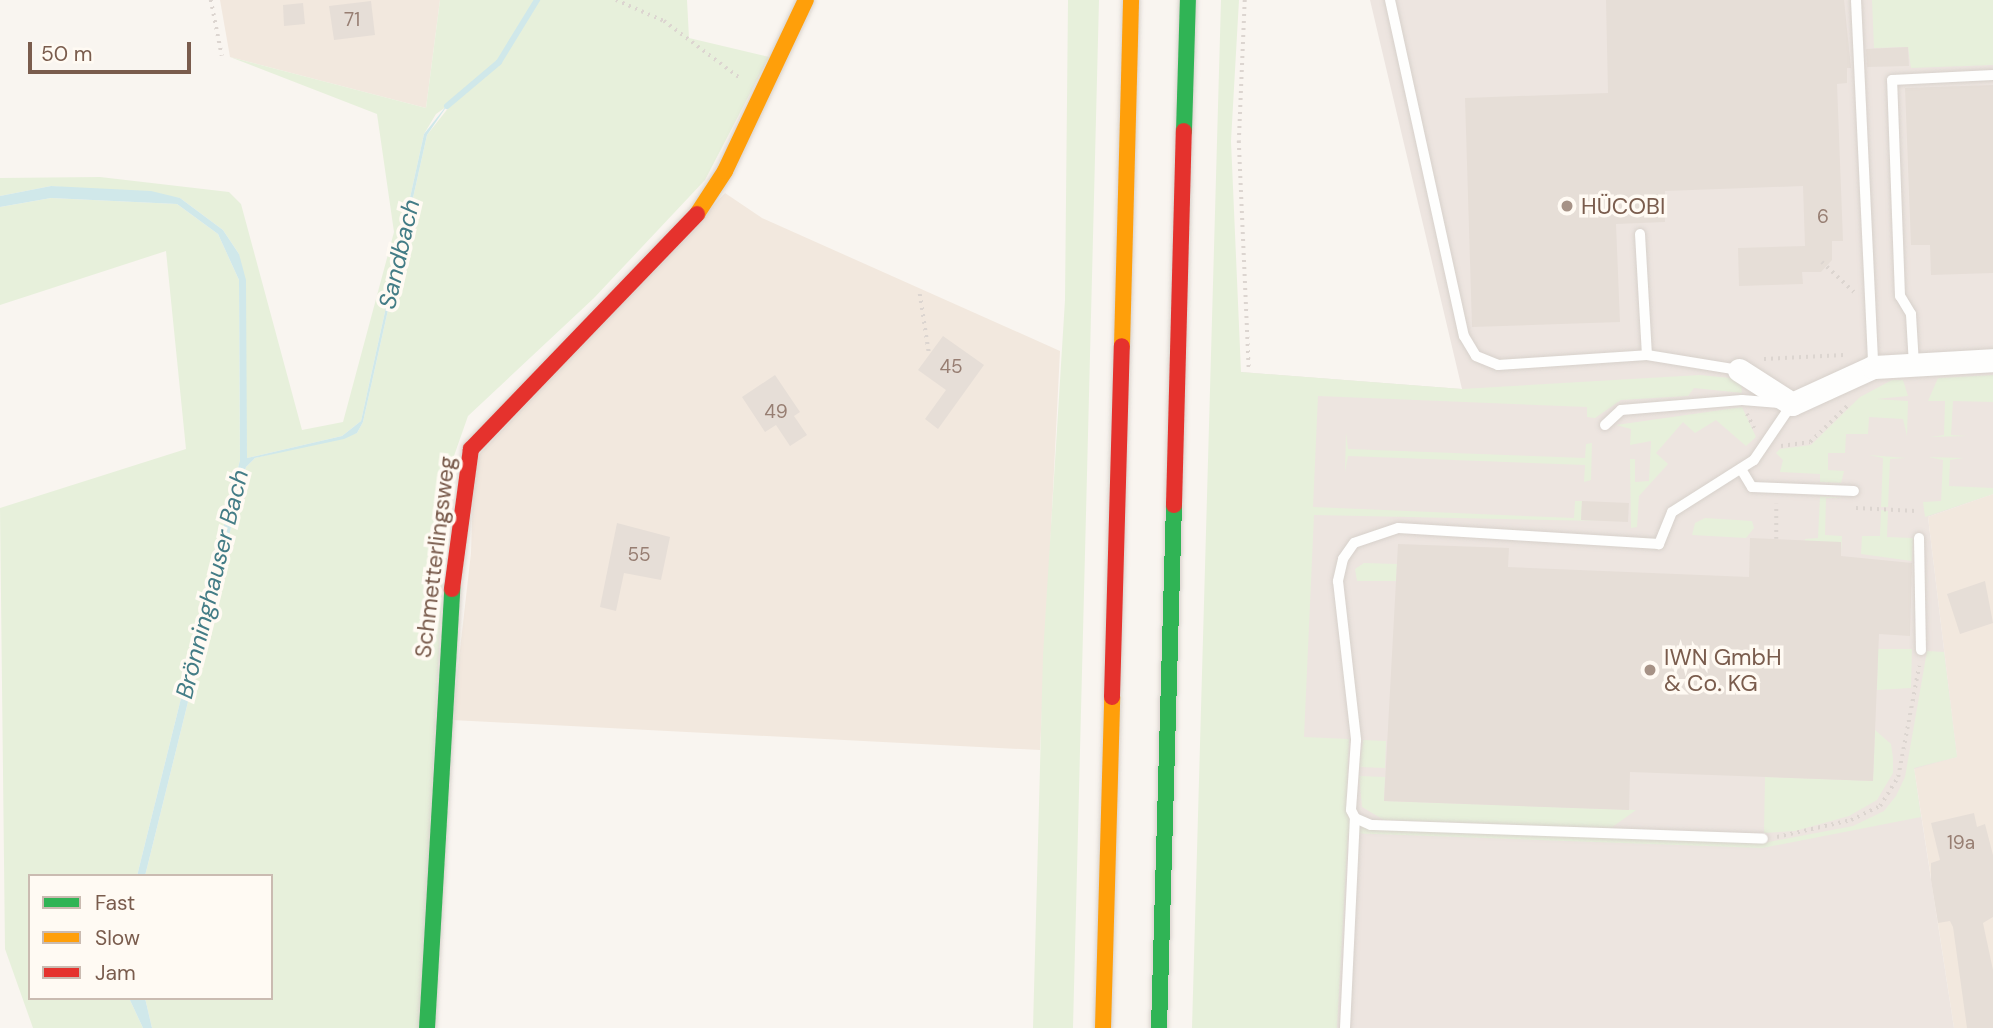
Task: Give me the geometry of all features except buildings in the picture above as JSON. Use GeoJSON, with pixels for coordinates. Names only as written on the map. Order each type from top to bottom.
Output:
{"type":"FeatureCollection","features":[{"type":"Feature","properties":{"kind":"main road","name":"Schmetterlingsweg"},"geometry":{"type":"LineString","coordinates":[[427,1028],[442,701],[456,542],[471,449],[692,220],[725,171],[806,0]]}},
{"type":"Feature","properties":{"kind":"main road"},"geometry":{"type":"LineString","coordinates":[[1103,1028],[1131,0]]}},
{"type":"Feature","properties":{"kind":"main road"},"geometry":{"type":"LineString","coordinates":[[1159,1028],[1188,0]]}},
{"type":"Feature","properties":{"kind":"street"},"geometry":{"type":"LineString","coordinates":[[1739,370],[1792,404],[1873,367],[1993,360]]}},
{"type":"Feature","properties":{"kind":"lane"},"geometry":{"type":"LineString","coordinates":[[1390,0],[1468,347],[1498,365],[1647,355],[1739,370]]}},
{"type":"Feature","properties":{"kind":"lane"},"geometry":{"type":"LineString","coordinates":[[1856,0],[1873,367]]}},
{"type":"Feature","properties":{"kind":"lane"},"geometry":{"type":"LineString","coordinates":[[1914,365],[1911,314],[1900,296],[1892,80],[1993,75]]}},
{"type":"Feature","properties":{"kind":"lane"},"geometry":{"type":"LineString","coordinates":[[1640,234],[1647,355]]}},
{"type":"Feature","properties":{"kind":"lane"},"geometry":{"type":"LineString","coordinates":[[1345,1028],[1355,818],[1350,801],[1356,740],[1338,581],[1343,559],[1354,543],[1398,528],[1659,544],[1672,512],[1754,460],[1792,404],[1742,400],[1621,410],[1605,425]]}},
{"type":"Feature","properties":{"kind":"lane"},"geometry":{"type":"LineString","coordinates":[[1741,469],[1752,487],[1854,491]]}},
{"type":"Feature","properties":{"kind":"lane"},"geometry":{"type":"LineString","coordinates":[[1919,538],[1921,650]]}},
{"type":"Feature","properties":{"kind":"lane"},"geometry":{"type":"LineString","coordinates":[[1355,818],[1371,825],[1763,839]]}},
{"type":"Feature","properties":{"kind":"path"},"geometry":{"type":"LineString","coordinates":[[211,0],[222,56]]}},
{"type":"Feature","properties":{"kind":"path"},"geometry":{"type":"LineString","coordinates":[[616,0],[664,21],[760,96]]}},
{"type":"Feature","properties":{"kind":"path"},"geometry":{"type":"LineString","coordinates":[[1245,0],[1239,141],[1249,369]]}},
{"type":"Feature","properties":{"kind":"path"},"geometry":{"type":"LineString","coordinates":[[1822,262],[1870,308]]}},
{"type":"Feature","properties":{"kind":"path"},"geometry":{"type":"LineString","coordinates":[[920,294],[929,353]]}},
{"type":"Feature","properties":{"kind":"path"},"geometry":{"type":"LineString","coordinates":[[1776,488],[1776,539]]}},
{"type":"Feature","properties":{"kind":"path"},"geometry":{"type":"LineString","coordinates":[[1853,508],[1916,511]]}},
{"type":"Feature","properties":{"kind":"path"},"geometry":{"type":"LineString","coordinates":[[1763,839],[1851,820],[1880,806],[1898,777],[1921,650]]}},
{"type":"Feature","properties":{"kind":"shaded area"},"geometry":{"type":"Polygon","coordinates":[[[220,0],[440,0],[426,108],[230,57],[220,0]]]}},
{"type":"Feature","properties":{"kind":"shaded area"},"geometry":{"type":"Polygon","coordinates":[[[1370,0],[1993,0],[1993,494],[1928,517],[1957,757],[1914,769],[1954,1028],[1228,1028],[1241,372],[1462,389],[1370,0]]]}},
{"type":"Feature","properties":{"kind":"shaded area"},"geometry":{"type":"Polygon","coordinates":[[[725,193],[762,218],[1060,351],[1040,750],[452,720],[471,553],[474,460],[725,193]]]}},
{"type":"Feature","properties":{"kind":"shaded area"},"geometry":{"type":"Polygon","coordinates":[[[1993,494],[1993,1028],[1954,1028],[1914,768],[1957,757],[1928,517],[1993,494]]]}},
{"type":"Feature","properties":{"kind":"green space"},"geometry":{"type":"Polygon","coordinates":[[[440,0],[687,0],[689,38],[769,57],[705,180],[594,298],[468,416],[448,473],[420,1028],[152,1028],[145,1000],[273,1000],[273,874],[145,874],[246,467],[255,458],[357,433],[363,422],[427,135],[453,102],[436,114],[424,134],[361,421],[342,436],[247,458],[239,254],[223,230],[180,198],[51,186],[0,196],[0,178],[100,177],[229,192],[241,204],[302,430],[343,422],[394,232],[377,114],[230,57],[426,108],[440,0]]]}},
{"type":"Feature","properties":{"kind":"green space"},"geometry":{"type":"Polygon","coordinates":[[[1068,0],[1099,0],[1073,1028],[1033,1028],[1043,655],[1065,300],[1068,0]]]}},
{"type":"Feature","properties":{"kind":"green space"},"geometry":{"type":"Polygon","coordinates":[[[1221,0],[1239,0],[1231,141],[1241,372],[1462,389],[1700,375],[1741,379],[1742,393],[1694,388],[1688,396],[1621,400],[1595,418],[1587,417],[1587,407],[1318,396],[1313,507],[1574,518],[1575,501],[1582,501],[1581,520],[1601,521],[1314,515],[1304,737],[1349,739],[1346,812],[1351,822],[1371,829],[1763,843],[1853,826],[1884,811],[1896,796],[1905,777],[1927,651],[1944,652],[1957,757],[1914,768],[1921,817],[1762,848],[1348,833],[1337,1028],[1192,1028],[1221,0]]]}},
{"type":"Feature","properties":{"kind":"green space"},"geometry":{"type":"Polygon","coordinates":[[[1872,0],[1993,0],[1993,65],[1911,68],[1908,47],[1874,48],[1872,0]]]}},
{"type":"Feature","properties":{"kind":"green space"},"geometry":{"type":"Polygon","coordinates":[[[51,198],[177,204],[218,234],[239,280],[240,460],[137,874],[28,874],[28,1000],[130,1000],[143,1028],[33,1028],[5,949],[0,508],[186,449],[166,251],[0,305],[0,207],[51,198]]]}},
{"type":"Feature","properties":{"kind":"green space"},"geometry":{"type":"Polygon","coordinates":[[[1993,375],[1993,402],[1953,401],[1951,435],[1967,436],[1930,437],[1944,435],[1945,401],[1928,401],[1938,378],[1993,375]]]}},
{"type":"Feature","properties":{"kind":"green space"},"geometry":{"type":"Polygon","coordinates":[[[1892,380],[1903,380],[1908,396],[1876,399],[1908,401],[1907,436],[1903,419],[1869,417],[1868,434],[1846,434],[1845,453],[1828,453],[1828,470],[1844,471],[1841,483],[1820,482],[1820,474],[1780,472],[1783,460],[1776,453],[1780,449],[1811,445],[1860,397],[1892,380]]]}},
{"type":"Feature","properties":{"kind":"green space"},"geometry":{"type":"Polygon","coordinates":[[[1742,407],[1756,437],[1746,446],[1716,420],[1695,433],[1683,422],[1656,453],[1668,464],[1639,496],[1637,527],[1631,528],[1630,459],[1635,459],[1635,482],[1649,481],[1651,441],[1630,445],[1631,429],[1616,425],[1742,407]]]}},
{"type":"Feature","properties":{"kind":"green space"},"geometry":{"type":"Polygon","coordinates":[[[1346,433],[1348,449],[1585,458],[1586,444],[1592,443],[1591,480],[1584,482],[1585,465],[1348,456],[1345,472],[1346,433]]]}},
{"type":"Feature","properties":{"kind":"green space"},"geometry":{"type":"Polygon","coordinates":[[[1869,455],[1906,458],[1890,459],[1888,507],[1881,507],[1883,458],[1869,455]]]}},
{"type":"Feature","properties":{"kind":"green space"},"geometry":{"type":"Polygon","coordinates":[[[1928,457],[1964,458],[1950,460],[1949,486],[1993,488],[1993,494],[1925,517],[1923,502],[1941,501],[1943,460],[1928,457]]]}},
{"type":"Feature","properties":{"kind":"green space"},"geometry":{"type":"Polygon","coordinates":[[[1820,496],[1843,498],[1826,498],[1825,535],[1842,536],[1841,553],[1804,558],[1805,539],[1818,538],[1820,496]]]}},
{"type":"Feature","properties":{"kind":"green space"},"geometry":{"type":"Polygon","coordinates":[[[1881,510],[1888,511],[1887,537],[1913,538],[1912,561],[1861,554],[1862,536],[1880,536],[1881,510]]]}},
{"type":"Feature","properties":{"kind":"green space"},"geometry":{"type":"Polygon","coordinates":[[[1705,518],[1752,521],[1754,528],[1746,538],[1692,535],[1695,523],[1705,518]]]}},
{"type":"Feature","properties":{"kind":"green space"},"geometry":{"type":"Polygon","coordinates":[[[1364,563],[1397,564],[1396,581],[1357,581],[1355,569],[1364,563]]]}},
{"type":"Feature","properties":{"kind":"green space"},"geometry":{"type":"Polygon","coordinates":[[[1878,649],[1912,649],[1911,688],[1877,690],[1878,649]]]}},
{"type":"Feature","properties":{"kind":"green space"},"geometry":{"type":"Polygon","coordinates":[[[1875,730],[1891,744],[1893,758],[1893,773],[1877,800],[1849,816],[1795,831],[1764,833],[1765,777],[1873,781],[1875,730]]]}},
{"type":"Feature","properties":{"kind":"green space"},"geometry":{"type":"Polygon","coordinates":[[[1363,740],[1386,741],[1385,768],[1359,767],[1363,740]]]}},
{"type":"Feature","properties":{"kind":"green space"},"geometry":{"type":"Polygon","coordinates":[[[1359,776],[1385,777],[1384,801],[1636,810],[1611,828],[1384,820],[1362,807],[1359,776]]]}},
{"type":"Feature","properties":{"kind":"water","name":"Brönninghauser Bach"},"geometry":{"type":"Polygon","coordinates":[[[451,100],[427,135],[363,422],[357,433],[344,439],[255,458],[246,467],[145,874],[137,874],[240,460],[239,280],[218,234],[177,204],[51,198],[0,207],[0,196],[51,186],[151,191],[180,198],[223,230],[239,254],[246,280],[247,458],[342,436],[361,421],[424,134],[451,100]]]}},
{"type":"Feature","properties":{"kind":"water"},"geometry":{"type":"Polygon","coordinates":[[[130,1000],[145,1000],[152,1028],[143,1028],[130,1000]]]}},
{"type":"Feature","properties":{"kind":"waterway","name":"Sandbach"},"geometry":{"type":"LineString","coordinates":[[447,106],[499,62],[537,0]]}},
{"type":"Feature","properties":{"kind":"traffic: fast"},"geometry":{"type":"LineString","coordinates":[[1184,131],[1188,0]]}},
{"type":"Feature","properties":{"kind":"traffic: fast"},"geometry":{"type":"LineString","coordinates":[[1159,1028],[1174,505]]}},
{"type":"Feature","properties":{"kind":"traffic: fast"},"geometry":{"type":"LineString","coordinates":[[427,1028],[452,589]]}},
{"type":"Feature","properties":{"kind":"traffic: slow"},"geometry":{"type":"LineString","coordinates":[[697,214],[725,171],[806,0]]}},
{"type":"Feature","properties":{"kind":"traffic: slow"},"geometry":{"type":"LineString","coordinates":[[1122,346],[1131,0]]}},
{"type":"Feature","properties":{"kind":"traffic: slow"},"geometry":{"type":"LineString","coordinates":[[1103,1028],[1112,697]]}},
{"type":"Feature","properties":{"kind":"traffic: jam"},"geometry":{"type":"LineString","coordinates":[[1174,505],[1184,131]]}},
{"type":"Feature","properties":{"kind":"traffic: jam"},"geometry":{"type":"LineString","coordinates":[[452,589],[471,449],[697,214]]}},
{"type":"Feature","properties":{"kind":"traffic: jam"},"geometry":{"type":"LineString","coordinates":[[1112,697],[1122,346]]}},
{"type":"Feature","properties":{"kind":"place","name":"HÜCOBI"},"geometry":{"type":"Point","coordinates":[1567,206]}},
{"type":"Feature","properties":{"kind":"place","name":"IWN GmbH & Co. KG"},"geometry":{"type":"Point","coordinates":[1650,670]}}]}
